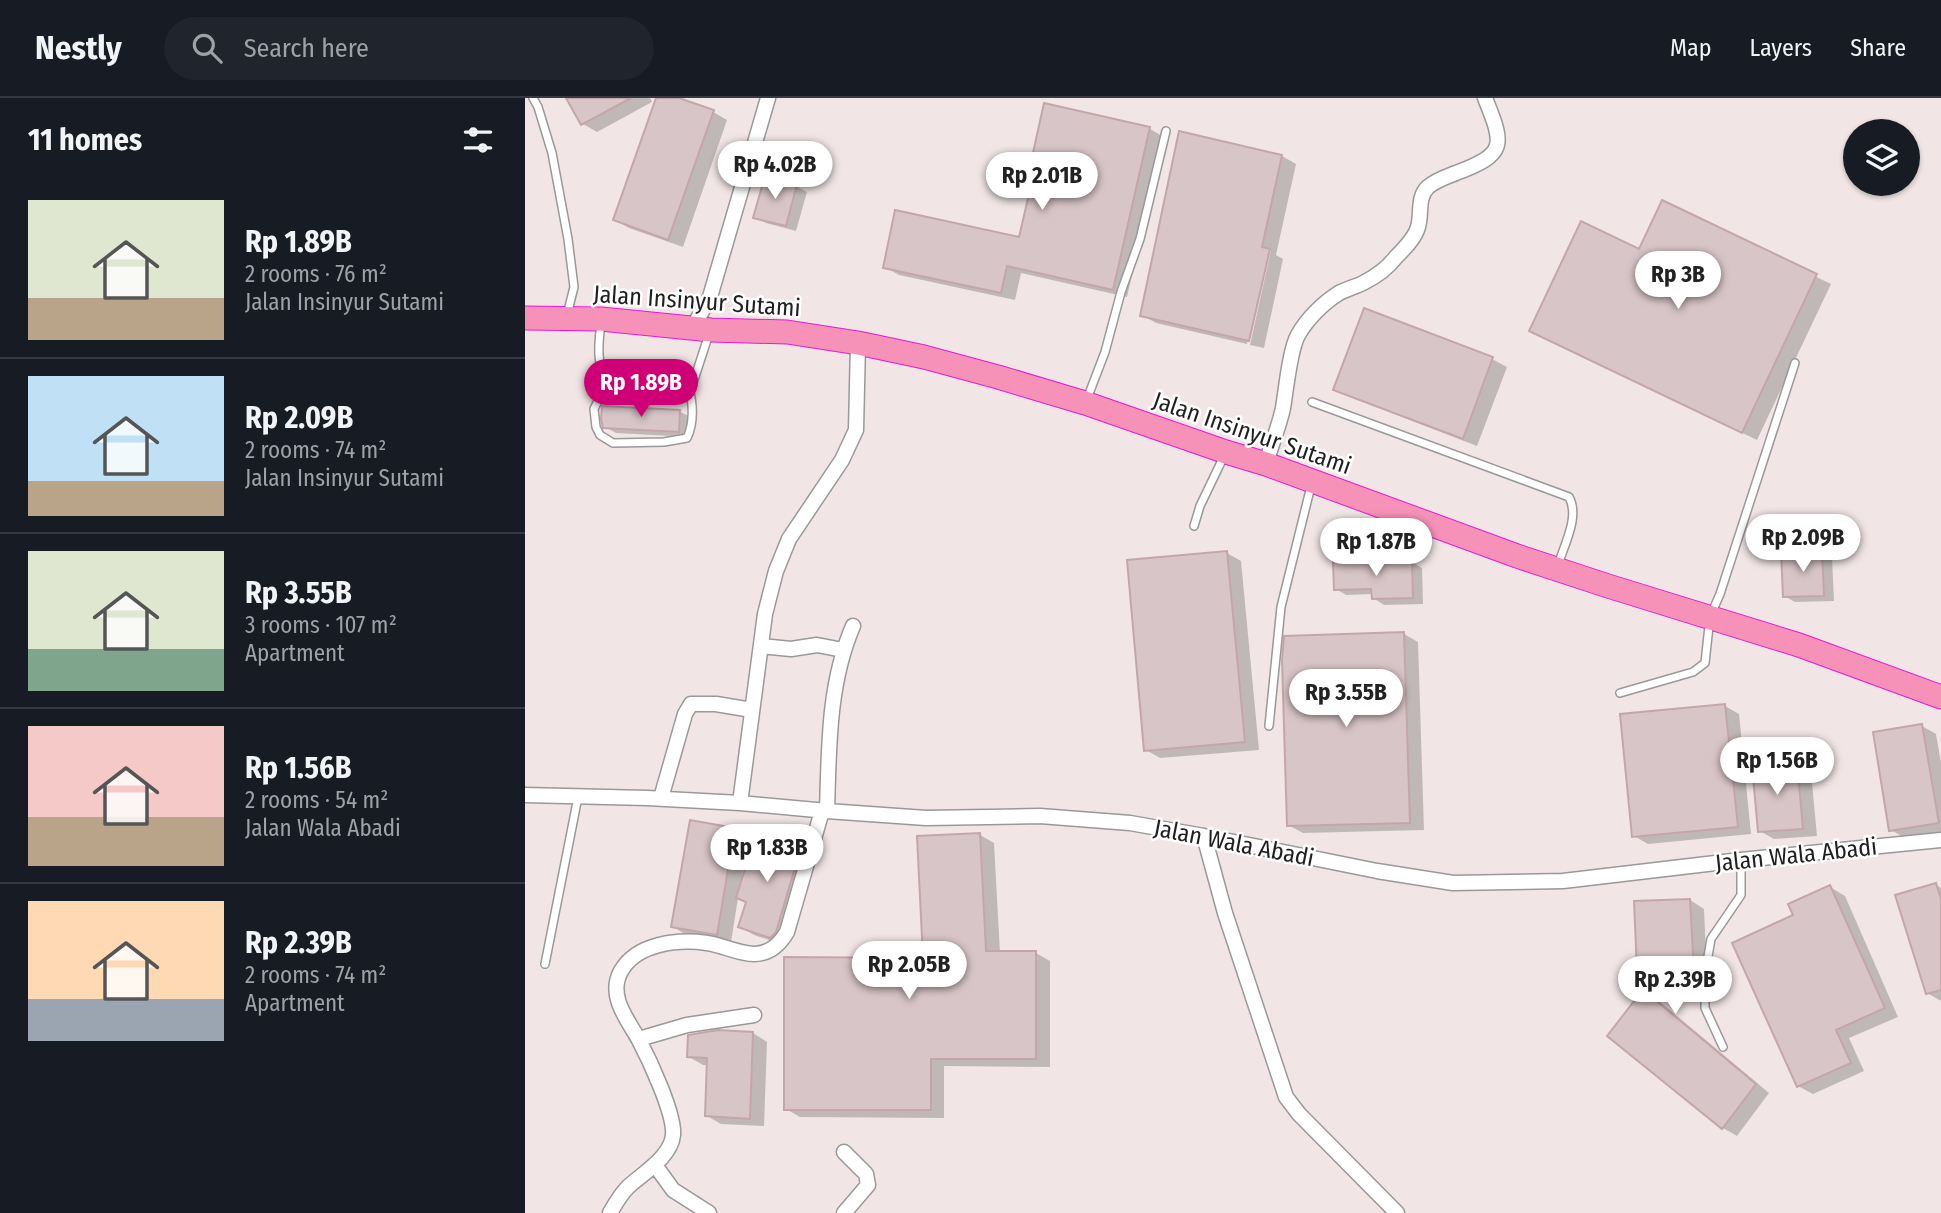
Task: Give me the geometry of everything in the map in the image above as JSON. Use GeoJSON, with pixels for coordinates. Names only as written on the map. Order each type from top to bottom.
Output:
{"type":"FeatureCollection","features":[{"type":"Feature","properties":{"kind":"highway","name":"Jalan Insinyur Sutami"},"geometry":{"type":"LineString","coordinates":[[525,318],[601,320],[701,330],[787,332],[858,343],[949,364],[1085,403],[1266,464],[1557,569],[1798,645],[1941,697]]}},
{"type":"Feature","properties":{"kind":"street"},"geometry":{"type":"LineString","coordinates":[[701,330],[768,98]]}},
{"type":"Feature","properties":{"kind":"street"},"geometry":{"type":"LineString","coordinates":[[1266,464],[1282,412],[1297,337],[1319,309],[1339,293],[1383,272],[1416,234],[1422,198],[1430,185],[1440,178],[1477,165],[1494,152],[1498,138],[1485,98]]}},
{"type":"Feature","properties":{"kind":"street"},"geometry":{"type":"LineString","coordinates":[[740,803],[765,614],[773,581],[789,540],[842,460],[856,430],[858,343]]}},
{"type":"Feature","properties":{"kind":"street"},"geometry":{"type":"LineString","coordinates":[[610,1213],[628,1187],[655,1165],[673,1136],[668,1108],[639,1040],[624,1016],[618,1000],[616,986],[620,973],[629,960],[644,950],[677,942],[707,943],[752,954],[762,953],[781,942],[787,932],[825,811],[835,688],[843,650],[853,626]]}},
{"type":"Feature","properties":{"kind":"street"},"geometry":{"type":"LineString","coordinates":[[761,646],[791,649],[817,645],[843,650]]}},
{"type":"Feature","properties":{"kind":"street"},"geometry":{"type":"LineString","coordinates":[[661,798],[685,714],[691,704],[716,704],[752,710]]}},
{"type":"Feature","properties":{"kind":"street","name":"Jalan Wala Abadi"},"geometry":{"type":"LineString","coordinates":[[525,795],[661,798],[926,818],[1040,816],[1130,823],[1453,883],[1563,881],[1941,840]]}},
{"type":"Feature","properties":{"kind":"street"},"geometry":{"type":"LineString","coordinates":[[1203,835],[1225,914],[1286,1097],[1299,1114],[1397,1213]]}},
{"type":"Feature","properties":{"kind":"street"},"geometry":{"type":"LineString","coordinates":[[639,1040],[688,1025],[754,1015]]}},
{"type":"Feature","properties":{"kind":"street"},"geometry":{"type":"LineString","coordinates":[[844,1152],[866,1174],[868,1185],[844,1213]]}},
{"type":"Feature","properties":{"kind":"street"},"geometry":{"type":"LineString","coordinates":[[655,1165],[673,1190],[709,1213]]}},
{"type":"Feature","properties":{"kind":"lane"},"geometry":{"type":"LineString","coordinates":[[533,98],[552,153],[568,239],[574,287],[566,320]]}},
{"type":"Feature","properties":{"kind":"lane"},"geometry":{"type":"LineString","coordinates":[[1085,403],[1105,352],[1121,292],[1140,239],[1165,131]]}},
{"type":"Feature","properties":{"kind":"lane"},"geometry":{"type":"LineString","coordinates":[[601,320],[600,361],[609,378],[629,385],[692,386],[701,330]]}},
{"type":"Feature","properties":{"kind":"lane"},"geometry":{"type":"LineString","coordinates":[[1620,693],[1693,672],[1705,663],[1710,617],[1795,363]]}},
{"type":"Feature","properties":{"kind":"lane"},"geometry":{"type":"LineString","coordinates":[[609,378],[594,409],[600,435],[613,443],[664,442],[687,438],[693,404],[689,388]]}},
{"type":"Feature","properties":{"kind":"lane"},"geometry":{"type":"LineString","coordinates":[[1312,402],[1569,497],[1573,504],[1573,515],[1557,569]]}},
{"type":"Feature","properties":{"kind":"lane"},"geometry":{"type":"LineString","coordinates":[[1194,526],[1200,506],[1226,452]]}},
{"type":"Feature","properties":{"kind":"lane"},"geometry":{"type":"LineString","coordinates":[[1269,726],[1281,607],[1313,481]]}},
{"type":"Feature","properties":{"kind":"lane"},"geometry":{"type":"LineString","coordinates":[[545,964],[578,796]]}},
{"type":"Feature","properties":{"kind":"lane"},"geometry":{"type":"LineString","coordinates":[[1723,1046],[1705,1008],[1705,974],[1711,939],[1741,895],[1741,860]]}},
{"type":"Feature","properties":{"kind":"building"},"geometry":{"type":"Polygon","coordinates":[[[566,98],[631,98],[581,125],[566,98]]]}},
{"type":"Feature","properties":{"kind":"building"},"geometry":{"type":"Polygon","coordinates":[[[656,98],[679,98],[714,110],[668,240],[613,220],[656,98]]]}},
{"type":"Feature","properties":{"kind":"building"},"geometry":{"type":"Polygon","coordinates":[[[1044,103],[1150,127],[1113,290],[1007,266],[1001,293],[883,268],[895,210],[1019,237],[1032,181],[1027,180],[1044,103]]]}},
{"type":"Feature","properties":{"kind":"building"},"geometry":{"type":"Polygon","coordinates":[[[1179,131],[1282,155],[1262,247],[1270,249],[1249,341],[1140,316],[1179,131]]]}},
{"type":"Feature","properties":{"kind":"building"},"geometry":{"type":"Polygon","coordinates":[[[765,176],[797,184],[786,226],[753,218],[765,176]]]}},
{"type":"Feature","properties":{"kind":"building"},"geometry":{"type":"Polygon","coordinates":[[[1662,200],[1817,274],[1742,433],[1529,331],[1581,221],[1639,249],[1662,200]]]}},
{"type":"Feature","properties":{"kind":"building"},"geometry":{"type":"Polygon","coordinates":[[[1364,308],[1493,357],[1463,439],[1333,390],[1364,308]]]}},
{"type":"Feature","properties":{"kind":"building"},"geometry":{"type":"Polygon","coordinates":[[[602,406],[680,410],[679,432],[603,428],[602,406]]]}},
{"type":"Feature","properties":{"kind":"building"},"geometry":{"type":"Polygon","coordinates":[[[1822,550],[1824,596],[1783,597],[1781,551],[1822,550]]]}},
{"type":"Feature","properties":{"kind":"building"},"geometry":{"type":"Polygon","coordinates":[[[1227,551],[1245,742],[1144,751],[1127,560],[1227,551]]]}},
{"type":"Feature","properties":{"kind":"building"},"geometry":{"type":"Polygon","coordinates":[[[1412,560],[1413,598],[1372,599],[1371,589],[1334,590],[1333,562],[1412,560]]]}},
{"type":"Feature","properties":{"kind":"building"},"geometry":{"type":"Polygon","coordinates":[[[1404,632],[1410,823],[1287,826],[1282,660],[1284,636],[1404,632]]]}},
{"type":"Feature","properties":{"kind":"building"},"geometry":{"type":"Polygon","coordinates":[[[1725,704],[1738,827],[1632,837],[1620,714],[1725,704]]]}},
{"type":"Feature","properties":{"kind":"building"},"geometry":{"type":"Polygon","coordinates":[[[1922,724],[1939,823],[1889,831],[1873,732],[1922,724]]]}},
{"type":"Feature","properties":{"kind":"building"},"geometry":{"type":"Polygon","coordinates":[[[1797,762],[1803,829],[1758,832],[1752,765],[1797,762]]]}},
{"type":"Feature","properties":{"kind":"building"},"geometry":{"type":"Polygon","coordinates":[[[690,820],[735,828],[717,935],[671,927],[690,820]]]}},
{"type":"Feature","properties":{"kind":"building"},"geometry":{"type":"Polygon","coordinates":[[[756,833],[801,847],[776,932],[770,938],[738,927],[746,902],[736,898],[756,833]]]}},
{"type":"Feature","properties":{"kind":"building"},"geometry":{"type":"Polygon","coordinates":[[[980,833],[986,951],[1036,951],[1036,1059],[931,1059],[931,1110],[784,1110],[784,957],[923,958],[917,836],[980,833]]]}},
{"type":"Feature","properties":{"kind":"building"},"geometry":{"type":"Polygon","coordinates":[[[1936,883],[1941,899],[1941,990],[1926,994],[1895,895],[1936,883]]]}},
{"type":"Feature","properties":{"kind":"building"},"geometry":{"type":"Polygon","coordinates":[[[1830,885],[1885,1008],[1836,1030],[1851,1063],[1797,1087],[1732,943],[1793,915],[1788,904],[1830,885]]]}},
{"type":"Feature","properties":{"kind":"building"},"geometry":{"type":"Polygon","coordinates":[[[1690,899],[1695,990],[1647,993],[1756,1084],[1722,1129],[1607,1036],[1638,996],[1634,901],[1690,899]]]}},
{"type":"Feature","properties":{"kind":"building"},"geometry":{"type":"Polygon","coordinates":[[[718,1030],[753,1032],[750,1119],[705,1116],[707,1058],[687,1057],[688,1035],[718,1030]]]}}]}
